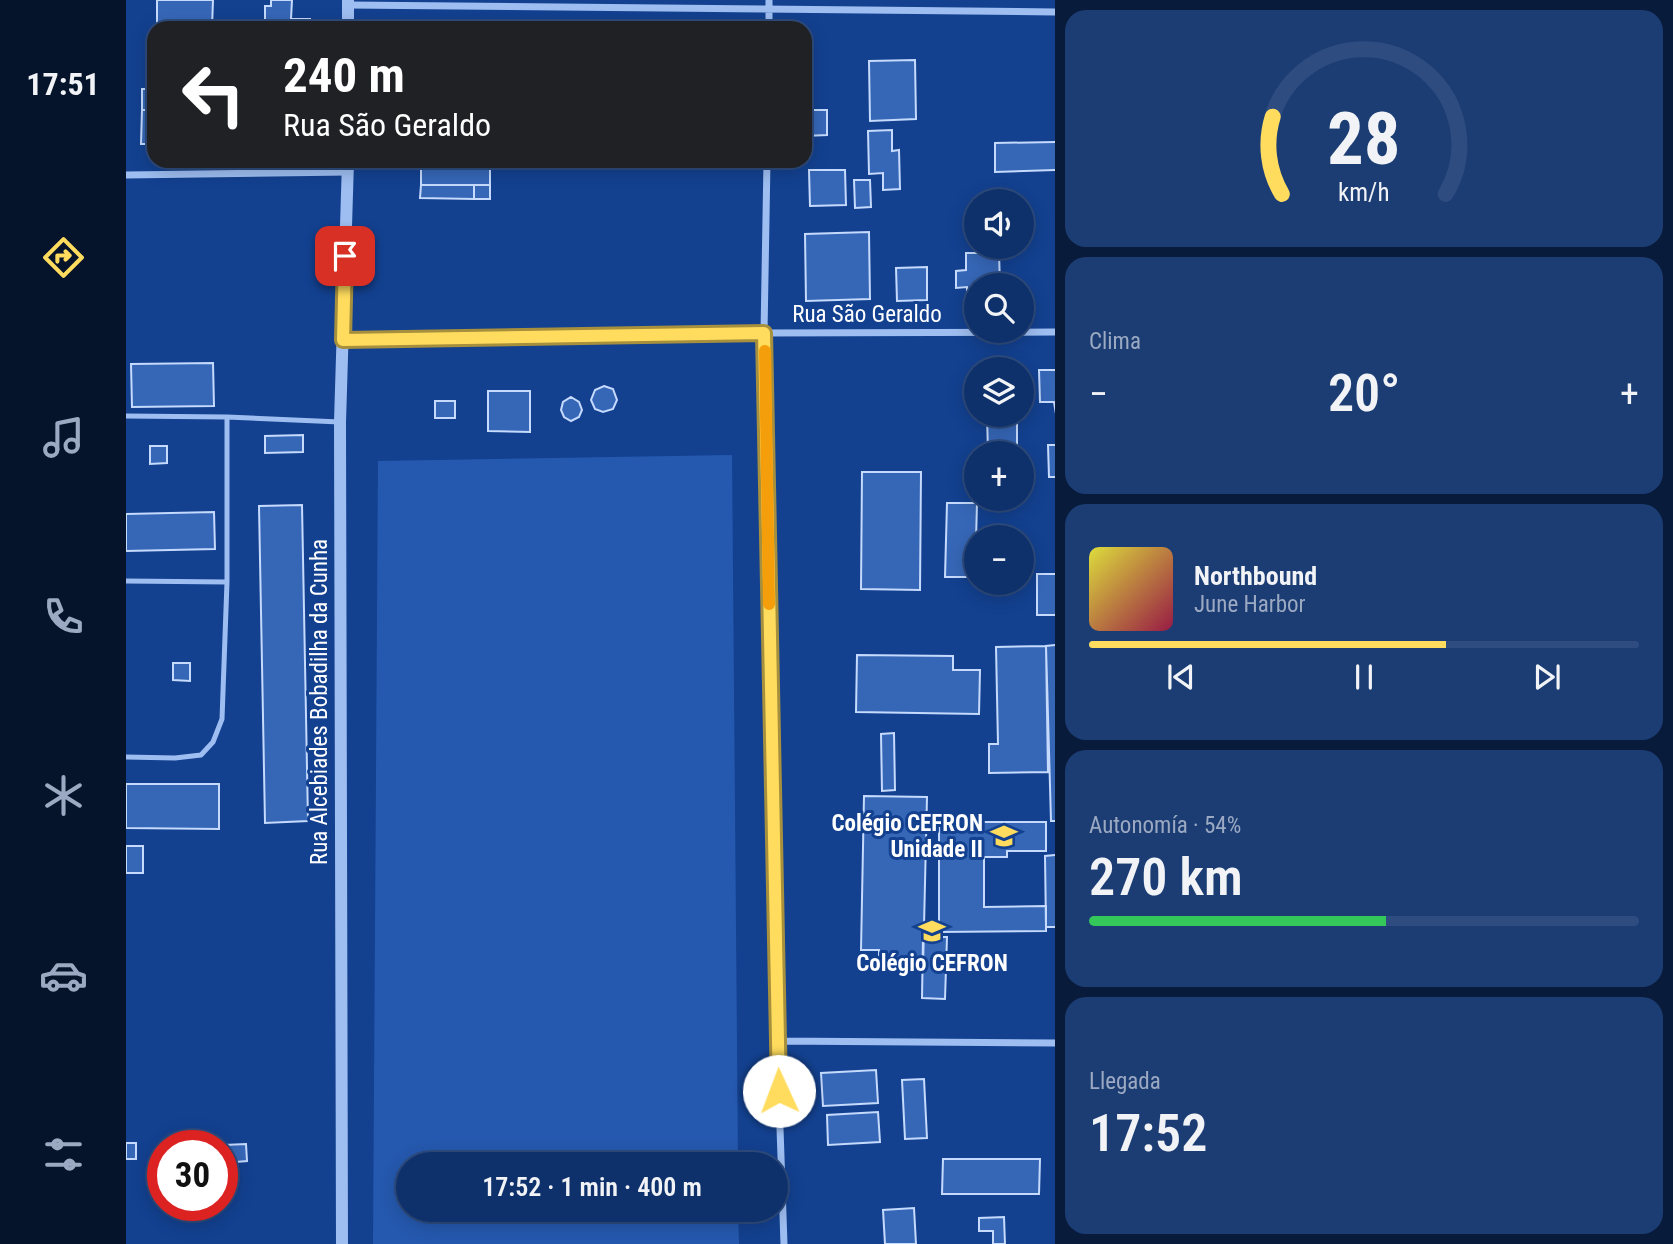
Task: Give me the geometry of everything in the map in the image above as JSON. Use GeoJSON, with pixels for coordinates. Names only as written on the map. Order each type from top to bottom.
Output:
{"type":"FeatureCollection","features":[{"type":"Feature","properties":{"kind":"street"},"geometry":{"type":"LineString","coordinates":[[769,0],[769,21]]}},
{"type":"Feature","properties":{"kind":"street"},"geometry":{"type":"LineString","coordinates":[[348,21],[348,3],[1055,12]]}},
{"type":"Feature","properties":{"kind":"street"},"geometry":{"type":"LineString","coordinates":[[126,175],[299,168]]}},
{"type":"Feature","properties":{"kind":"street","name":"Rua Alcebiades Bobadilha da Cunha"},"geometry":{"type":"LineString","coordinates":[[342,1244],[340,422],[348,168]]}},
{"type":"Feature","properties":{"kind":"street"},"geometry":{"type":"LineString","coordinates":[[767,168],[764,333],[777,1041],[784,1244]]}},
{"type":"Feature","properties":{"kind":"street","name":"Rua São Geraldo"},"geometry":{"type":"LineString","coordinates":[[343,340],[764,333],[1055,332]]}},
{"type":"Feature","properties":{"kind":"street"},"geometry":{"type":"LineString","coordinates":[[777,1041],[1055,1043]]}},
{"type":"Feature","properties":{"kind":"lane"},"geometry":{"type":"LineString","coordinates":[[126,416],[226,416],[340,422]]}},
{"type":"Feature","properties":{"kind":"lane"},"geometry":{"type":"LineString","coordinates":[[126,757],[175,758],[201,755],[213,742],[222,719],[227,582],[226,416]]}},
{"type":"Feature","properties":{"kind":"lane"},"geometry":{"type":"LineString","coordinates":[[126,581],[227,582]]}},
{"type":"Feature","properties":{"kind":"shaded area"},"geometry":{"type":"Polygon","coordinates":[[[732,455],[738,1152],[396,1152],[396,1222],[738,1222],[739,1244],[373,1244],[378,461],[732,455]]]}},
{"type":"Feature","properties":{"kind":"building"},"geometry":{"type":"Polygon","coordinates":[[[157,0],[213,0],[212,21],[157,21],[157,0]]]}},
{"type":"Feature","properties":{"kind":"building"},"geometry":{"type":"Polygon","coordinates":[[[271,0],[292,0],[291,19],[310,21],[265,21],[265,6],[271,6],[271,0]]]}},
{"type":"Feature","properties":{"kind":"building"},"geometry":{"type":"Polygon","coordinates":[[[915,60],[916,119],[870,121],[869,61],[915,60]]]}},
{"type":"Feature","properties":{"kind":"building"},"geometry":{"type":"Polygon","coordinates":[[[142,89],[147,89],[147,110],[142,110],[142,89]]]}},
{"type":"Feature","properties":{"kind":"building"},"geometry":{"type":"Polygon","coordinates":[[[142,110],[147,110],[147,144],[141,144],[142,110]]]}},
{"type":"Feature","properties":{"kind":"building"},"geometry":{"type":"Polygon","coordinates":[[[812,110],[827,110],[827,135],[812,136],[812,110]]]}},
{"type":"Feature","properties":{"kind":"building"},"geometry":{"type":"Polygon","coordinates":[[[892,130],[892,151],[899,150],[900,189],[883,190],[883,173],[869,174],[868,131],[892,130]]]}},
{"type":"Feature","properties":{"kind":"building"},"geometry":{"type":"Polygon","coordinates":[[[1055,142],[1055,170],[995,172],[995,143],[1055,142]]]}},
{"type":"Feature","properties":{"kind":"building"},"geometry":{"type":"Polygon","coordinates":[[[421,168],[490,168],[490,185],[421,185],[421,168]]]}},
{"type":"Feature","properties":{"kind":"building"},"geometry":{"type":"Polygon","coordinates":[[[809,170],[845,170],[846,205],[810,206],[809,170]]]}},
{"type":"Feature","properties":{"kind":"building"},"geometry":{"type":"Polygon","coordinates":[[[854,180],[870,180],[871,207],[855,208],[854,180]]]}},
{"type":"Feature","properties":{"kind":"building"},"geometry":{"type":"Polygon","coordinates":[[[421,185],[474,185],[474,199],[420,198],[421,185]]]}},
{"type":"Feature","properties":{"kind":"building"},"geometry":{"type":"Polygon","coordinates":[[[474,185],[490,185],[490,199],[474,199],[474,185]]]}},
{"type":"Feature","properties":{"kind":"building"},"geometry":{"type":"Polygon","coordinates":[[[869,232],[870,299],[806,301],[805,234],[869,232]]]}},
{"type":"Feature","properties":{"kind":"building"},"geometry":{"type":"Polygon","coordinates":[[[966,259],[999,259],[1000,273],[964,273],[964,287],[956,288],[956,271],[966,270],[966,259]]]}},
{"type":"Feature","properties":{"kind":"building"},"geometry":{"type":"Polygon","coordinates":[[[927,267],[927,300],[897,301],[896,268],[927,267]]]}},
{"type":"Feature","properties":{"kind":"building"},"geometry":{"type":"Polygon","coordinates":[[[213,363],[214,406],[132,407],[131,364],[213,363]]]}},
{"type":"Feature","properties":{"kind":"building"},"geometry":{"type":"Polygon","coordinates":[[[1039,370],[1055,370],[1055,408],[1054,402],[1040,402],[1039,370]]]}},
{"type":"Feature","properties":{"kind":"building"},"geometry":{"type":"Polygon","coordinates":[[[604,386],[613,389],[617,400],[613,409],[603,412],[595,409],[591,400],[595,390],[604,386]]]}},
{"type":"Feature","properties":{"kind":"building"},"geometry":{"type":"Polygon","coordinates":[[[488,391],[530,391],[530,432],[488,431],[488,391]]]}},
{"type":"Feature","properties":{"kind":"building"},"geometry":{"type":"Polygon","coordinates":[[[571,397],[579,402],[582,410],[579,417],[571,421],[564,417],[561,410],[563,402],[571,397]]]}},
{"type":"Feature","properties":{"kind":"building"},"geometry":{"type":"Polygon","coordinates":[[[435,401],[455,401],[455,418],[435,418],[435,401]]]}},
{"type":"Feature","properties":{"kind":"building"},"geometry":{"type":"Polygon","coordinates":[[[987,427],[1017,427],[1017,441],[988,441],[987,427]]]}},
{"type":"Feature","properties":{"kind":"building"},"geometry":{"type":"Polygon","coordinates":[[[303,435],[303,452],[265,453],[265,436],[303,435]]]}},
{"type":"Feature","properties":{"kind":"building"},"geometry":{"type":"Polygon","coordinates":[[[1048,445],[1055,445],[1055,477],[1049,477],[1048,445]]]}},
{"type":"Feature","properties":{"kind":"building"},"geometry":{"type":"Polygon","coordinates":[[[150,446],[167,446],[167,463],[150,464],[150,446]]]}},
{"type":"Feature","properties":{"kind":"building"},"geometry":{"type":"Polygon","coordinates":[[[862,472],[921,472],[920,590],[861,589],[862,472]]]}},
{"type":"Feature","properties":{"kind":"building"},"geometry":{"type":"Polygon","coordinates":[[[947,503],[964,503],[964,511],[977,511],[976,525],[964,525],[964,577],[945,577],[947,503]]]}},
{"type":"Feature","properties":{"kind":"building"},"geometry":{"type":"Polygon","coordinates":[[[302,505],[308,821],[265,823],[259,506],[302,505]]]}},
{"type":"Feature","properties":{"kind":"building"},"geometry":{"type":"Polygon","coordinates":[[[214,512],[215,549],[126,551],[126,514],[214,512]]]}},
{"type":"Feature","properties":{"kind":"building"},"geometry":{"type":"Polygon","coordinates":[[[1037,574],[1055,574],[1055,615],[1037,615],[1037,574]]]}},
{"type":"Feature","properties":{"kind":"building"},"geometry":{"type":"Polygon","coordinates":[[[1055,645],[1055,821],[1051,821],[1046,646],[1055,645]]]}},
{"type":"Feature","properties":{"kind":"building"},"geometry":{"type":"Polygon","coordinates":[[[1046,646],[1048,772],[989,773],[989,744],[998,744],[996,647],[1046,646]]]}},
{"type":"Feature","properties":{"kind":"building"},"geometry":{"type":"Polygon","coordinates":[[[857,655],[953,656],[953,670],[980,670],[979,714],[856,712],[857,655]]]}},
{"type":"Feature","properties":{"kind":"building"},"geometry":{"type":"Polygon","coordinates":[[[173,663],[190,663],[190,681],[173,680],[173,663]]]}},
{"type":"Feature","properties":{"kind":"building"},"geometry":{"type":"Polygon","coordinates":[[[894,733],[895,790],[882,791],[881,734],[894,733]]]}},
{"type":"Feature","properties":{"kind":"building"},"geometry":{"type":"Polygon","coordinates":[[[126,784],[219,784],[219,829],[126,828],[126,784]]]}},
{"type":"Feature","properties":{"kind":"building"},"geometry":{"type":"Polygon","coordinates":[[[864,796],[927,797],[923,969],[879,968],[879,950],[861,950],[864,796]]]}},
{"type":"Feature","properties":{"kind":"building"},"geometry":{"type":"Polygon","coordinates":[[[939,822],[1046,822],[1046,851],[1007,851],[1007,857],[984,857],[984,907],[1046,906],[1046,931],[939,932],[939,822]]]}},
{"type":"Feature","properties":{"kind":"building"},"geometry":{"type":"Polygon","coordinates":[[[126,846],[143,846],[143,873],[126,873],[126,846]]]}},
{"type":"Feature","properties":{"kind":"building"},"geometry":{"type":"Polygon","coordinates":[[[1055,855],[1055,927],[1046,927],[1045,856],[1055,855]]]}},
{"type":"Feature","properties":{"kind":"building"},"geometry":{"type":"Polygon","coordinates":[[[923,937],[947,937],[945,999],[922,998],[923,937]]]}},
{"type":"Feature","properties":{"kind":"building"},"geometry":{"type":"Polygon","coordinates":[[[876,1070],[878,1103],[823,1106],[821,1073],[876,1070]]]}},
{"type":"Feature","properties":{"kind":"building"},"geometry":{"type":"Polygon","coordinates":[[[924,1079],[927,1138],[905,1139],[902,1080],[924,1079]]]}},
{"type":"Feature","properties":{"kind":"building"},"geometry":{"type":"Polygon","coordinates":[[[878,1112],[880,1142],[828,1145],[827,1115],[878,1112]]]}},
{"type":"Feature","properties":{"kind":"building"},"geometry":{"type":"Polygon","coordinates":[[[126,1143],[136,1143],[136,1159],[126,1159],[126,1143]]]}},
{"type":"Feature","properties":{"kind":"building"},"geometry":{"type":"Polygon","coordinates":[[[238,1144],[246,1144],[247,1161],[238,1162],[238,1144]]]}},
{"type":"Feature","properties":{"kind":"building"},"geometry":{"type":"Polygon","coordinates":[[[943,1159],[1040,1159],[1039,1194],[942,1194],[943,1159]]]}},
{"type":"Feature","properties":{"kind":"building"},"geometry":{"type":"Polygon","coordinates":[[[914,1208],[916,1244],[885,1244],[883,1210],[914,1208]]]}},
{"type":"Feature","properties":{"kind":"building"},"geometry":{"type":"Polygon","coordinates":[[[1004,1217],[1005,1244],[993,1244],[993,1231],[979,1231],[979,1218],[1004,1217]]]}},
{"type":"Feature","properties":{"kind":"slow traffic"},"geometry":{"type":"LineString","coordinates":[[765,351],[769,604]]}},
{"type":"Feature","properties":{"kind":"place","name":"Colégio CEFRON Unidade II"},"geometry":{"type":"Point","coordinates":[1004,836]}},
{"type":"Feature","properties":{"kind":"place","name":"Colégio CEFRON"},"geometry":{"type":"Point","coordinates":[932,931]}},
{"type":"Feature","properties":{"kind":"route"},"geometry":{"type":"LineString","coordinates":[[345,256],[343,340],[764,333],[779,1091]]}}]}
